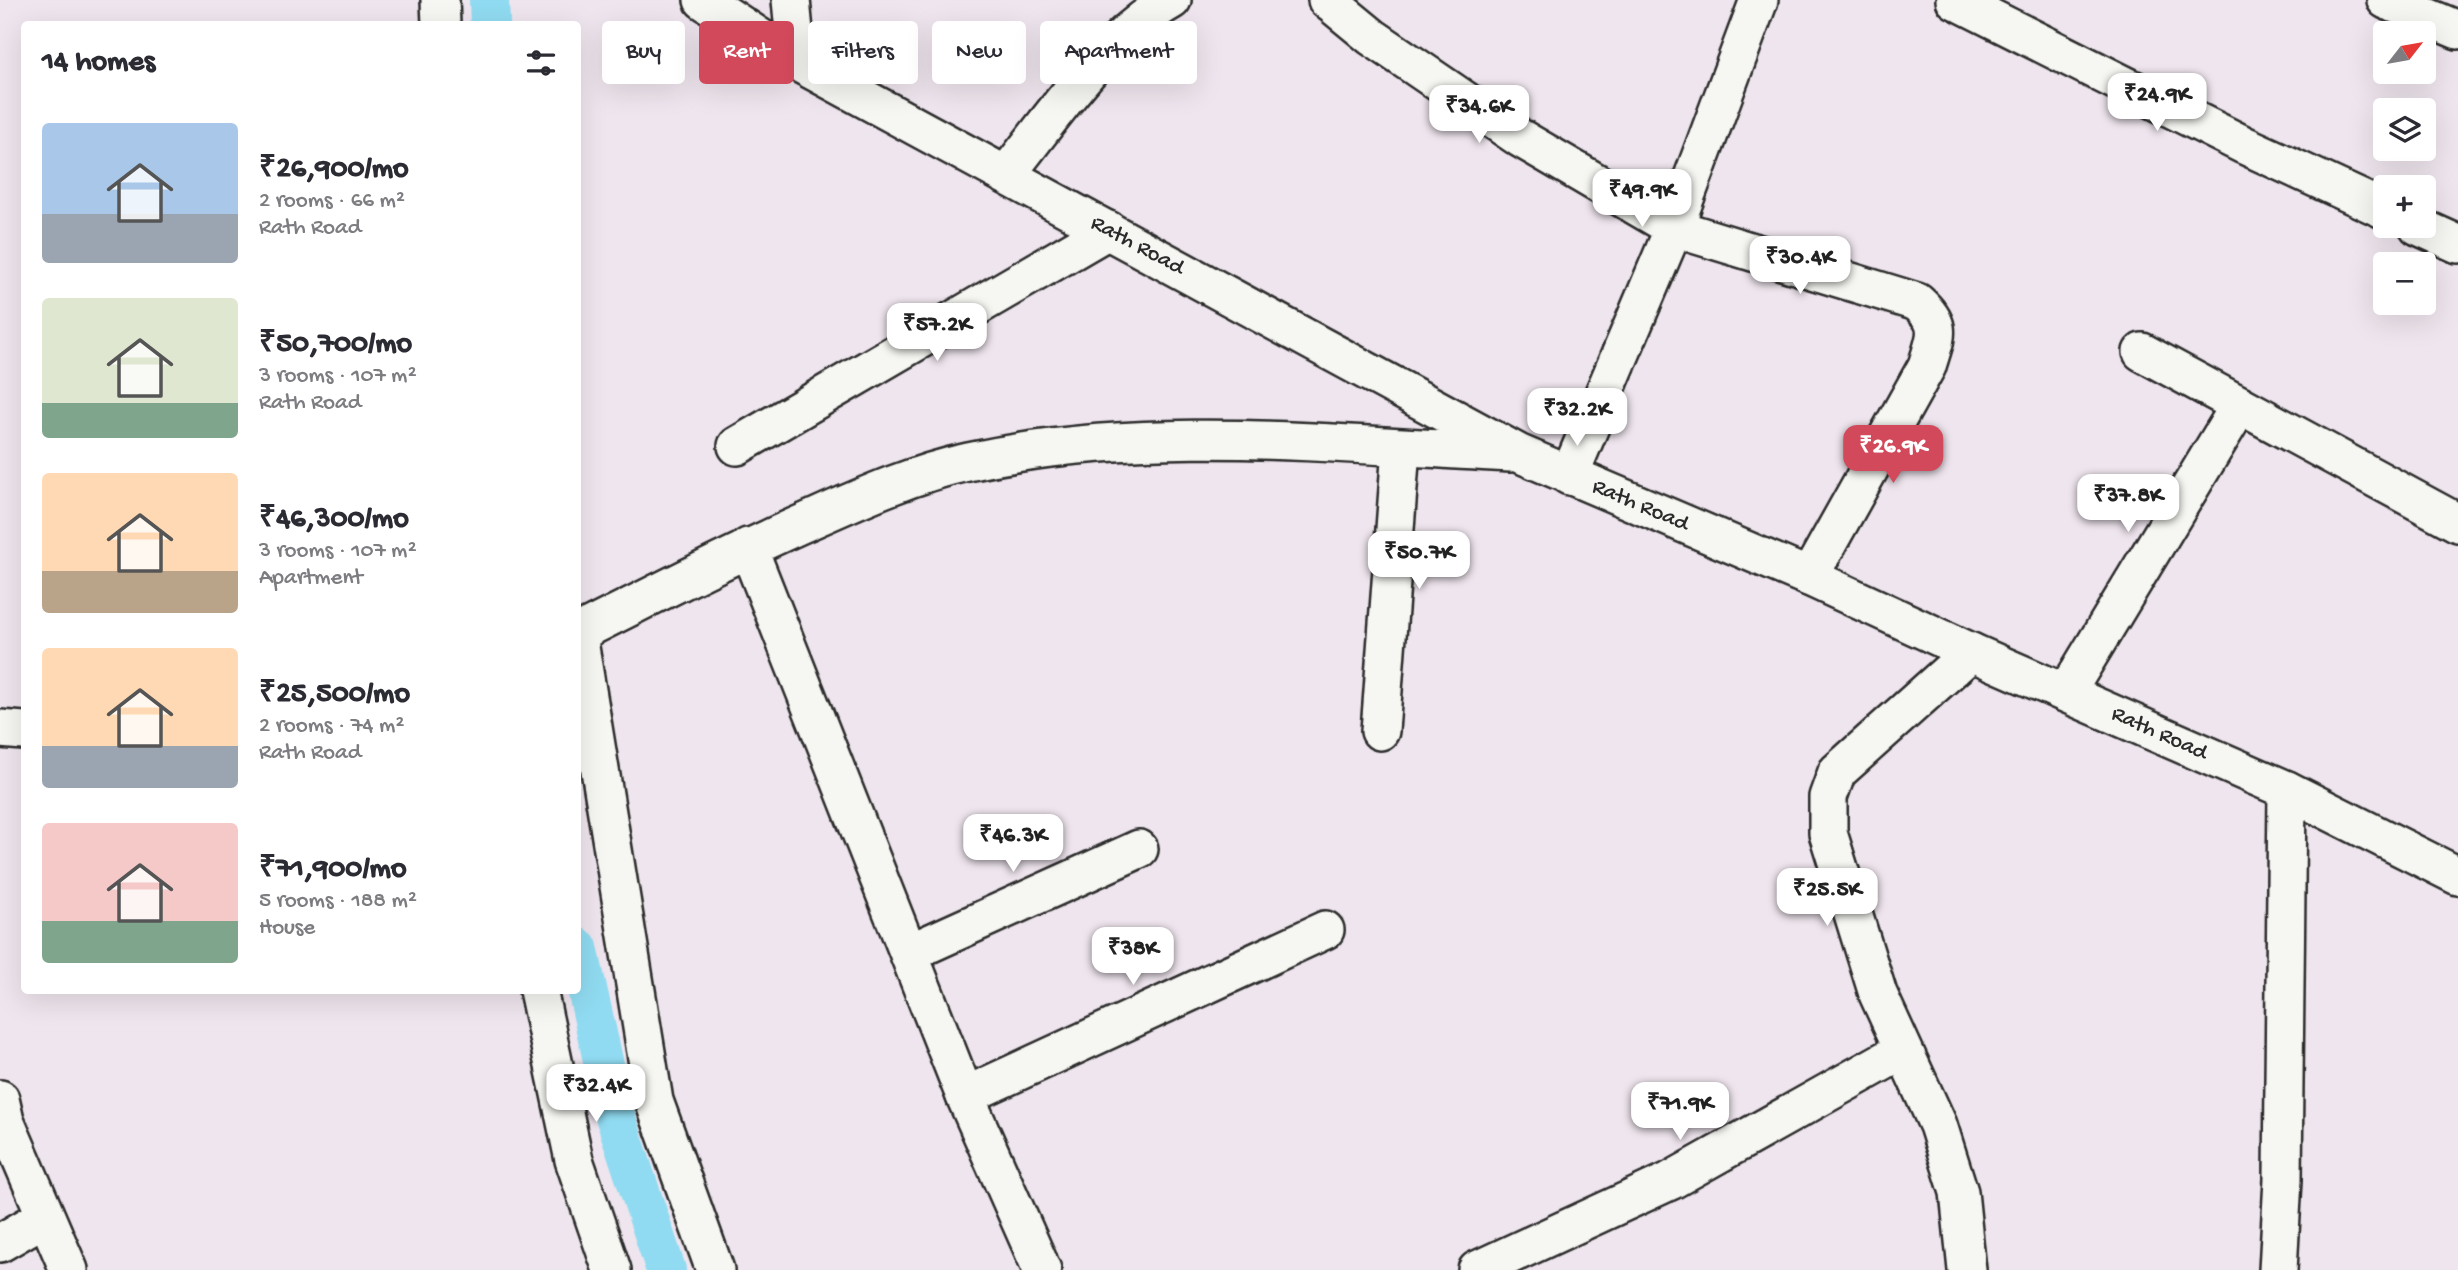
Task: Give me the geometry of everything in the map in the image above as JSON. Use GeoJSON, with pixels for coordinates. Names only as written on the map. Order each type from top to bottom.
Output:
{"type":"FeatureCollection","features":[{"type":"Feature","properties":{"kind":"street"},"geometry":{"type":"LineString","coordinates":[[440,0],[441,21]]}},
{"type":"Feature","properties":{"kind":"street","name":"Rath Road"},"geometry":{"type":"LineString","coordinates":[[703,0],[797,62],[1518,453],[1809,577],[1971,652],[2454,864]]}},
{"type":"Feature","properties":{"kind":"street"},"geometry":{"type":"LineString","coordinates":[[791,0],[797,62]]}},
{"type":"Feature","properties":{"kind":"street"},"geometry":{"type":"LineString","coordinates":[[1006,175],[1105,52],[1148,14],[1172,0]]}},
{"type":"Feature","properties":{"kind":"street"},"geometry":{"type":"LineString","coordinates":[[1327,0],[1372,37],[1520,138],[1674,228],[1917,302],[1932,316],[1937,331],[1927,366],[1809,577]]}},
{"type":"Feature","properties":{"kind":"street"},"geometry":{"type":"LineString","coordinates":[[1569,476],[1674,228],[1759,0]]}},
{"type":"Feature","properties":{"kind":"street"},"geometry":{"type":"LineString","coordinates":[[1955,0],[2244,145],[2373,204]]}},
{"type":"Feature","properties":{"kind":"street"},"geometry":{"type":"LineString","coordinates":[[2386,0],[2458,30]]}},
{"type":"Feature","properties":{"kind":"street"},"geometry":{"type":"LineString","coordinates":[[737,446],[1108,230]]}},
{"type":"Feature","properties":{"kind":"street"},"geometry":{"type":"LineString","coordinates":[[2436,234],[2458,244]]}},
{"type":"Feature","properties":{"kind":"street"},"geometry":{"type":"LineString","coordinates":[[2142,352],[2458,523]]}},
{"type":"Feature","properties":{"kind":"street"},"geometry":{"type":"LineString","coordinates":[[2066,694],[2240,405]]}},
{"type":"Feature","properties":{"kind":"street"},"geometry":{"type":"LineString","coordinates":[[581,632],[748,547],[866,495],[967,462],[1058,446],[1181,438],[1518,453]]}},
{"type":"Feature","properties":{"kind":"street"},"geometry":{"type":"LineString","coordinates":[[1380,731],[1401,448]]}},
{"type":"Feature","properties":{"kind":"street"},"geometry":{"type":"LineString","coordinates":[[748,547],[911,952],[965,1096],[1042,1270]]}},
{"type":"Feature","properties":{"kind":"street"},"geometry":{"type":"LineString","coordinates":[[581,652],[654,1101],[715,1270]]}},
{"type":"Feature","properties":{"kind":"street"},"geometry":{"type":"LineString","coordinates":[[1967,1270],[1959,1192],[1938,1125],[1878,995],[1828,833],[1828,797],[1837,772],[1971,652]]}},
{"type":"Feature","properties":{"kind":"street"},"geometry":{"type":"LineString","coordinates":[[0,729],[21,731]]}},
{"type":"Feature","properties":{"kind":"street"},"geometry":{"type":"LineString","coordinates":[[2278,1270],[2283,1179],[2287,790]]}},
{"type":"Feature","properties":{"kind":"street"},"geometry":{"type":"LineString","coordinates":[[911,952],[1139,849]]}},
{"type":"Feature","properties":{"kind":"street"},"geometry":{"type":"LineString","coordinates":[[965,1096],[1325,930]]}},
{"type":"Feature","properties":{"kind":"street"},"geometry":{"type":"LineString","coordinates":[[539,994],[574,1160],[612,1270]]}},
{"type":"Feature","properties":{"kind":"street"},"geometry":{"type":"LineString","coordinates":[[1477,1270],[1671,1181],[1902,1051]]}},
{"type":"Feature","properties":{"kind":"street"},"geometry":{"type":"LineString","coordinates":[[0,1099],[5,1121],[69,1270]]}},
{"type":"Feature","properties":{"kind":"street"},"geometry":{"type":"LineString","coordinates":[[0,1243],[45,1217]]}},
{"type":"Feature","properties":{"kind":"waterway"},"geometry":{"type":"LineString","coordinates":[[489,0],[490,21]]}},
{"type":"Feature","properties":{"kind":"waterway"},"geometry":{"type":"LineString","coordinates":[[581,962],[616,1119],[666,1270]]}}]}
